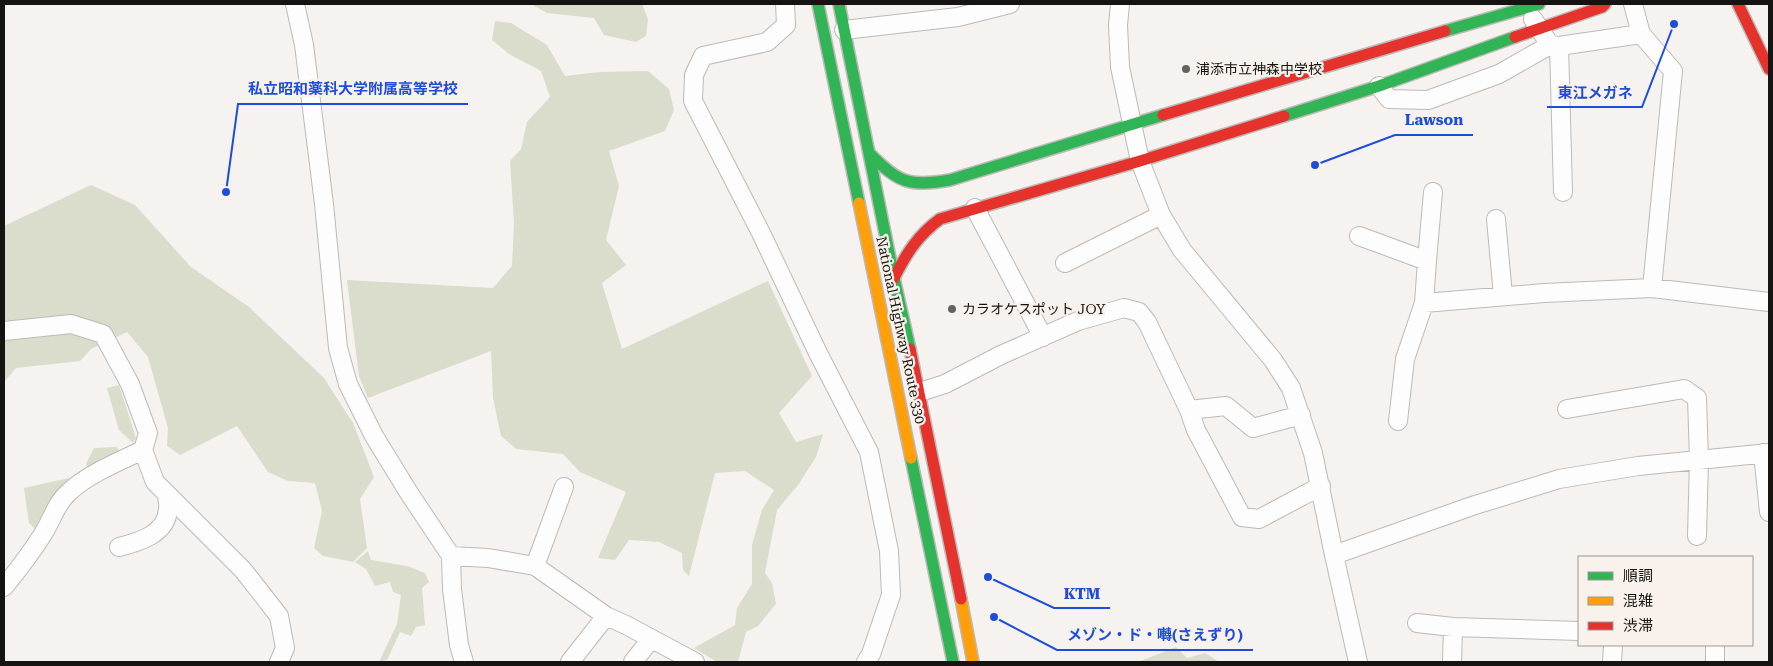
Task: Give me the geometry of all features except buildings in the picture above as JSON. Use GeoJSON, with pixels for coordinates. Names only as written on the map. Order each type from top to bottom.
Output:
{"type":"FeatureCollection","features":[{"type":"Feature","properties":{"kind":"main road","name":"National Highway Route 330"},"geometry":{"type":"LineString","coordinates":[[818,4],[953,662]]}},
{"type":"Feature","properties":{"kind":"main road","name":"National Highway Route 330"},"geometry":{"type":"LineString","coordinates":[[839,4],[974,662]]}},
{"type":"Feature","properties":{"kind":"main road"},"geometry":{"type":"LineString","coordinates":[[894,278],[906,252],[926,228],[940,219],[1079,174],[1140,161],[1379,86],[1602,7],[1605,4]]}},
{"type":"Feature","properties":{"kind":"main road"},"geometry":{"type":"LineString","coordinates":[[1738,4],[1769,69]]}},
{"type":"Feature","properties":{"kind":"main road"},"geometry":{"type":"LineString","coordinates":[[870,154],[886,170],[898,178],[911,183],[925,185],[950,180],[1071,148],[1132,124],[1529,5]]}},
{"type":"Feature","properties":{"kind":"street"},"geometry":{"type":"LineString","coordinates":[[295,4],[304,45],[324,204],[338,348],[348,384],[374,436],[452,556],[452,589],[459,645],[464,662]]}},
{"type":"Feature","properties":{"kind":"street"},"geometry":{"type":"LineString","coordinates":[[784,4],[786,25],[767,42],[703,56],[694,75],[693,101],[761,233],[818,353],[869,452],[890,551],[891,595],[871,654],[866,662]]}},
{"type":"Feature","properties":{"kind":"street"},"geometry":{"type":"LineString","coordinates":[[844,30],[958,16],[1010,4]]}},
{"type":"Feature","properties":{"kind":"street"},"geometry":{"type":"LineString","coordinates":[[1120,4],[1118,25],[1120,67],[1140,161],[1161,215],[1182,250],[1273,360],[1291,388],[1313,453],[1358,662]]}},
{"type":"Feature","properties":{"kind":"street"},"geometry":{"type":"LineString","coordinates":[[1633,4],[1641,34],[1673,71],[1652,288]]}},
{"type":"Feature","properties":{"kind":"street"},"geometry":{"type":"LineString","coordinates":[[1529,5],[1539,28],[1555,45],[1562,192]]}},
{"type":"Feature","properties":{"kind":"street"},"geometry":{"type":"LineString","coordinates":[[1379,86],[1389,99],[1428,100],[1499,74],[1522,60],[1555,45],[1641,34]]}},
{"type":"Feature","properties":{"kind":"street"},"geometry":{"type":"LineString","coordinates":[[1398,421],[1405,358],[1424,303],[1432,192]]}},
{"type":"Feature","properties":{"kind":"street"},"geometry":{"type":"LineString","coordinates":[[975,208],[1043,337]]}},
{"type":"Feature","properties":{"kind":"street"},"geometry":{"type":"LineString","coordinates":[[1066,263],[1161,215]]}},
{"type":"Feature","properties":{"kind":"street"},"geometry":{"type":"LineString","coordinates":[[1496,219],[1503,296]]}},
{"type":"Feature","properties":{"kind":"street"},"geometry":{"type":"LineString","coordinates":[[1359,236],[1427,261]]}},
{"type":"Feature","properties":{"kind":"street"},"geometry":{"type":"LineString","coordinates":[[1424,303],[1544,292],[1652,288],[1769,302]]}},
{"type":"Feature","properties":{"kind":"street"},"geometry":{"type":"LineString","coordinates":[[920,392],[945,384],[1001,355],[1078,322],[1124,308],[1139,312],[1147,322],[1189,410],[1196,430],[1242,517],[1259,519],[1321,486]]}},
{"type":"Feature","properties":{"kind":"street"},"geometry":{"type":"LineString","coordinates":[[4,331],[71,324],[103,334],[130,384],[148,433],[143,450],[156,482],[243,570],[279,616],[285,648],[280,662]]}},
{"type":"Feature","properties":{"kind":"street"},"geometry":{"type":"LineString","coordinates":[[1567,409],[1684,389],[1697,398],[1699,460],[1697,536]]}},
{"type":"Feature","properties":{"kind":"street"},"geometry":{"type":"LineString","coordinates":[[1189,410],[1226,406],[1253,428],[1300,415]]}},
{"type":"Feature","properties":{"kind":"street"},"geometry":{"type":"LineString","coordinates":[[4,587],[28,558],[44,532],[53,512],[69,492],[106,467],[143,450]]}},
{"type":"Feature","properties":{"kind":"street"},"geometry":{"type":"LineString","coordinates":[[1334,555],[1472,506],[1559,479],[1638,466],[1766,453],[1769,512]]}},
{"type":"Feature","properties":{"kind":"street"},"geometry":{"type":"LineString","coordinates":[[535,566],[564,487]]}},
{"type":"Feature","properties":{"kind":"street"},"geometry":{"type":"LineString","coordinates":[[119,547],[150,537],[164,526],[168,510],[167,494]]}},
{"type":"Feature","properties":{"kind":"street"},"geometry":{"type":"LineString","coordinates":[[452,556],[488,558],[535,566],[606,616],[695,662]]}},
{"type":"Feature","properties":{"kind":"street"},"geometry":{"type":"LineString","coordinates":[[570,662],[606,616]]}},
{"type":"Feature","properties":{"kind":"street"},"geometry":{"type":"LineString","coordinates":[[1417,623],[1578,631]]}},
{"type":"Feature","properties":{"kind":"street"},"geometry":{"type":"LineString","coordinates":[[1452,662],[1453,626]]}},
{"type":"Feature","properties":{"kind":"street"},"geometry":{"type":"LineString","coordinates":[[633,662],[651,639]]}},
{"type":"Feature","properties":{"kind":"street"},"geometry":{"type":"LineString","coordinates":[[455,662],[459,645]]}},
{"type":"Feature","properties":{"kind":"street"},"geometry":{"type":"LineString","coordinates":[[1612,662],[1613,646]]}},
{"type":"Feature","properties":{"kind":"street"},"geometry":{"type":"LineString","coordinates":[[1715,646],[1715,662]]}},
{"type":"Feature","properties":{"kind":"green space"},"geometry":{"type":"Polygon","coordinates":[[[531,4],[642,4],[648,19],[646,36],[636,42],[604,35],[594,18],[547,13],[531,4]]]}},
{"type":"Feature","properties":{"kind":"green space"},"geometry":{"type":"Polygon","coordinates":[[[495,21],[511,23],[547,45],[565,76],[600,72],[648,71],[669,89],[674,110],[665,131],[609,151],[619,186],[606,240],[626,265],[602,283],[622,349],[768,281],[812,376],[779,413],[796,442],[823,434],[816,457],[798,485],[777,510],[765,573],[772,583],[776,604],[758,626],[746,632],[738,662],[717,662],[694,648],[735,625],[737,608],[752,584],[752,545],[762,510],[774,490],[745,471],[715,473],[689,576],[683,570],[682,553],[659,542],[629,540],[615,560],[598,558],[626,492],[580,472],[563,454],[516,449],[501,436],[493,398],[491,351],[368,398],[359,376],[347,280],[493,288],[512,266],[514,223],[510,161],[521,149],[527,122],[550,97],[541,71],[509,54],[492,40],[495,21]]]}},
{"type":"Feature","properties":{"kind":"green space"},"geometry":{"type":"Polygon","coordinates":[[[91,185],[135,205],[191,267],[249,307],[324,378],[353,423],[374,477],[360,499],[367,548],[353,562],[323,556],[314,548],[322,511],[315,483],[288,481],[268,472],[237,426],[180,455],[167,446],[168,428],[148,357],[127,332],[91,349],[80,361],[16,368],[4,382],[4,226],[91,185]]]}},
{"type":"Feature","properties":{"kind":"green space"},"geometry":{"type":"Polygon","coordinates":[[[119,385],[136,438],[133,443],[119,430],[107,388],[119,385]]]}},
{"type":"Feature","properties":{"kind":"green space"},"geometry":{"type":"Polygon","coordinates":[[[117,447],[119,451],[101,459],[89,469],[86,464],[94,448],[117,447]]]}},
{"type":"Feature","properties":{"kind":"green space"},"geometry":{"type":"Polygon","coordinates":[[[69,478],[35,529],[29,523],[24,488],[69,478]]]}},
{"type":"Feature","properties":{"kind":"green space"},"geometry":{"type":"Polygon","coordinates":[[[368,551],[371,560],[407,566],[425,573],[429,582],[422,588],[425,625],[416,627],[411,636],[400,632],[387,660],[379,662],[397,624],[401,595],[393,592],[390,582],[375,586],[366,569],[355,562],[368,551]]]}},
{"type":"Feature","properties":{"kind":"green space"},"geometry":{"type":"Polygon","coordinates":[[[1176,647],[1187,658],[1205,653],[1219,662],[1138,662],[1176,647]]]}},
{"type":"Feature","properties":{"kind":"traffic: fast"},"geometry":{"type":"LineString","coordinates":[[818,4],[859,203]]}},
{"type":"Feature","properties":{"kind":"traffic: fast"},"geometry":{"type":"LineString","coordinates":[[839,4],[910,349]]}},
{"type":"Feature","properties":{"kind":"traffic: fast"},"geometry":{"type":"LineString","coordinates":[[1445,31],[1539,4]]}},
{"type":"Feature","properties":{"kind":"traffic: fast"},"geometry":{"type":"LineString","coordinates":[[1284,116],[1379,86],[1515,37]]}},
{"type":"Feature","properties":{"kind":"traffic: fast"},"geometry":{"type":"LineString","coordinates":[[870,154],[897,177],[914,182],[936,182],[950,180],[1163,115]]}},
{"type":"Feature","properties":{"kind":"traffic: fast"},"geometry":{"type":"LineString","coordinates":[[911,458],[953,662]]}},
{"type":"Feature","properties":{"kind":"traffic: slow"},"geometry":{"type":"LineString","coordinates":[[859,203],[911,458]]}},
{"type":"Feature","properties":{"kind":"traffic: slow"},"geometry":{"type":"LineString","coordinates":[[961,599],[973,662]]}},
{"type":"Feature","properties":{"kind":"traffic: jam"},"geometry":{"type":"LineString","coordinates":[[1515,37],[1602,7],[1605,4]]}},
{"type":"Feature","properties":{"kind":"traffic: jam"},"geometry":{"type":"LineString","coordinates":[[1738,4],[1769,69]]}},
{"type":"Feature","properties":{"kind":"traffic: jam"},"geometry":{"type":"LineString","coordinates":[[1163,115],[1445,31]]}},
{"type":"Feature","properties":{"kind":"traffic: jam"},"geometry":{"type":"LineString","coordinates":[[894,278],[913,246],[940,219],[1140,161],[1284,116]]}},
{"type":"Feature","properties":{"kind":"traffic: jam"},"geometry":{"type":"LineString","coordinates":[[910,349],[961,599]]}},
{"type":"Feature","properties":{"kind":"place","name":"東江メガネ"},"geometry":{"type":"Point","coordinates":[1674,24]}},
{"type":"Feature","properties":{"kind":"place","name":"浦添市立神森中学校"},"geometry":{"type":"Point","coordinates":[1186,69]}},
{"type":"Feature","properties":{"kind":"place","name":"Lawson"},"geometry":{"type":"Point","coordinates":[1315,165]}},
{"type":"Feature","properties":{"kind":"place","name":"私立昭和薬科大学附属高等学校"},"geometry":{"type":"Point","coordinates":[226,192]}},
{"type":"Feature","properties":{"kind":"place","name":"カラオケスポット JOY"},"geometry":{"type":"Point","coordinates":[952,309]}},
{"type":"Feature","properties":{"kind":"place","name":"KTM"},"geometry":{"type":"Point","coordinates":[988,577]}},
{"type":"Feature","properties":{"kind":"place","name":"メゾン・ド・囀(さえずり)"},"geometry":{"type":"Point","coordinates":[994,617]}}]}
